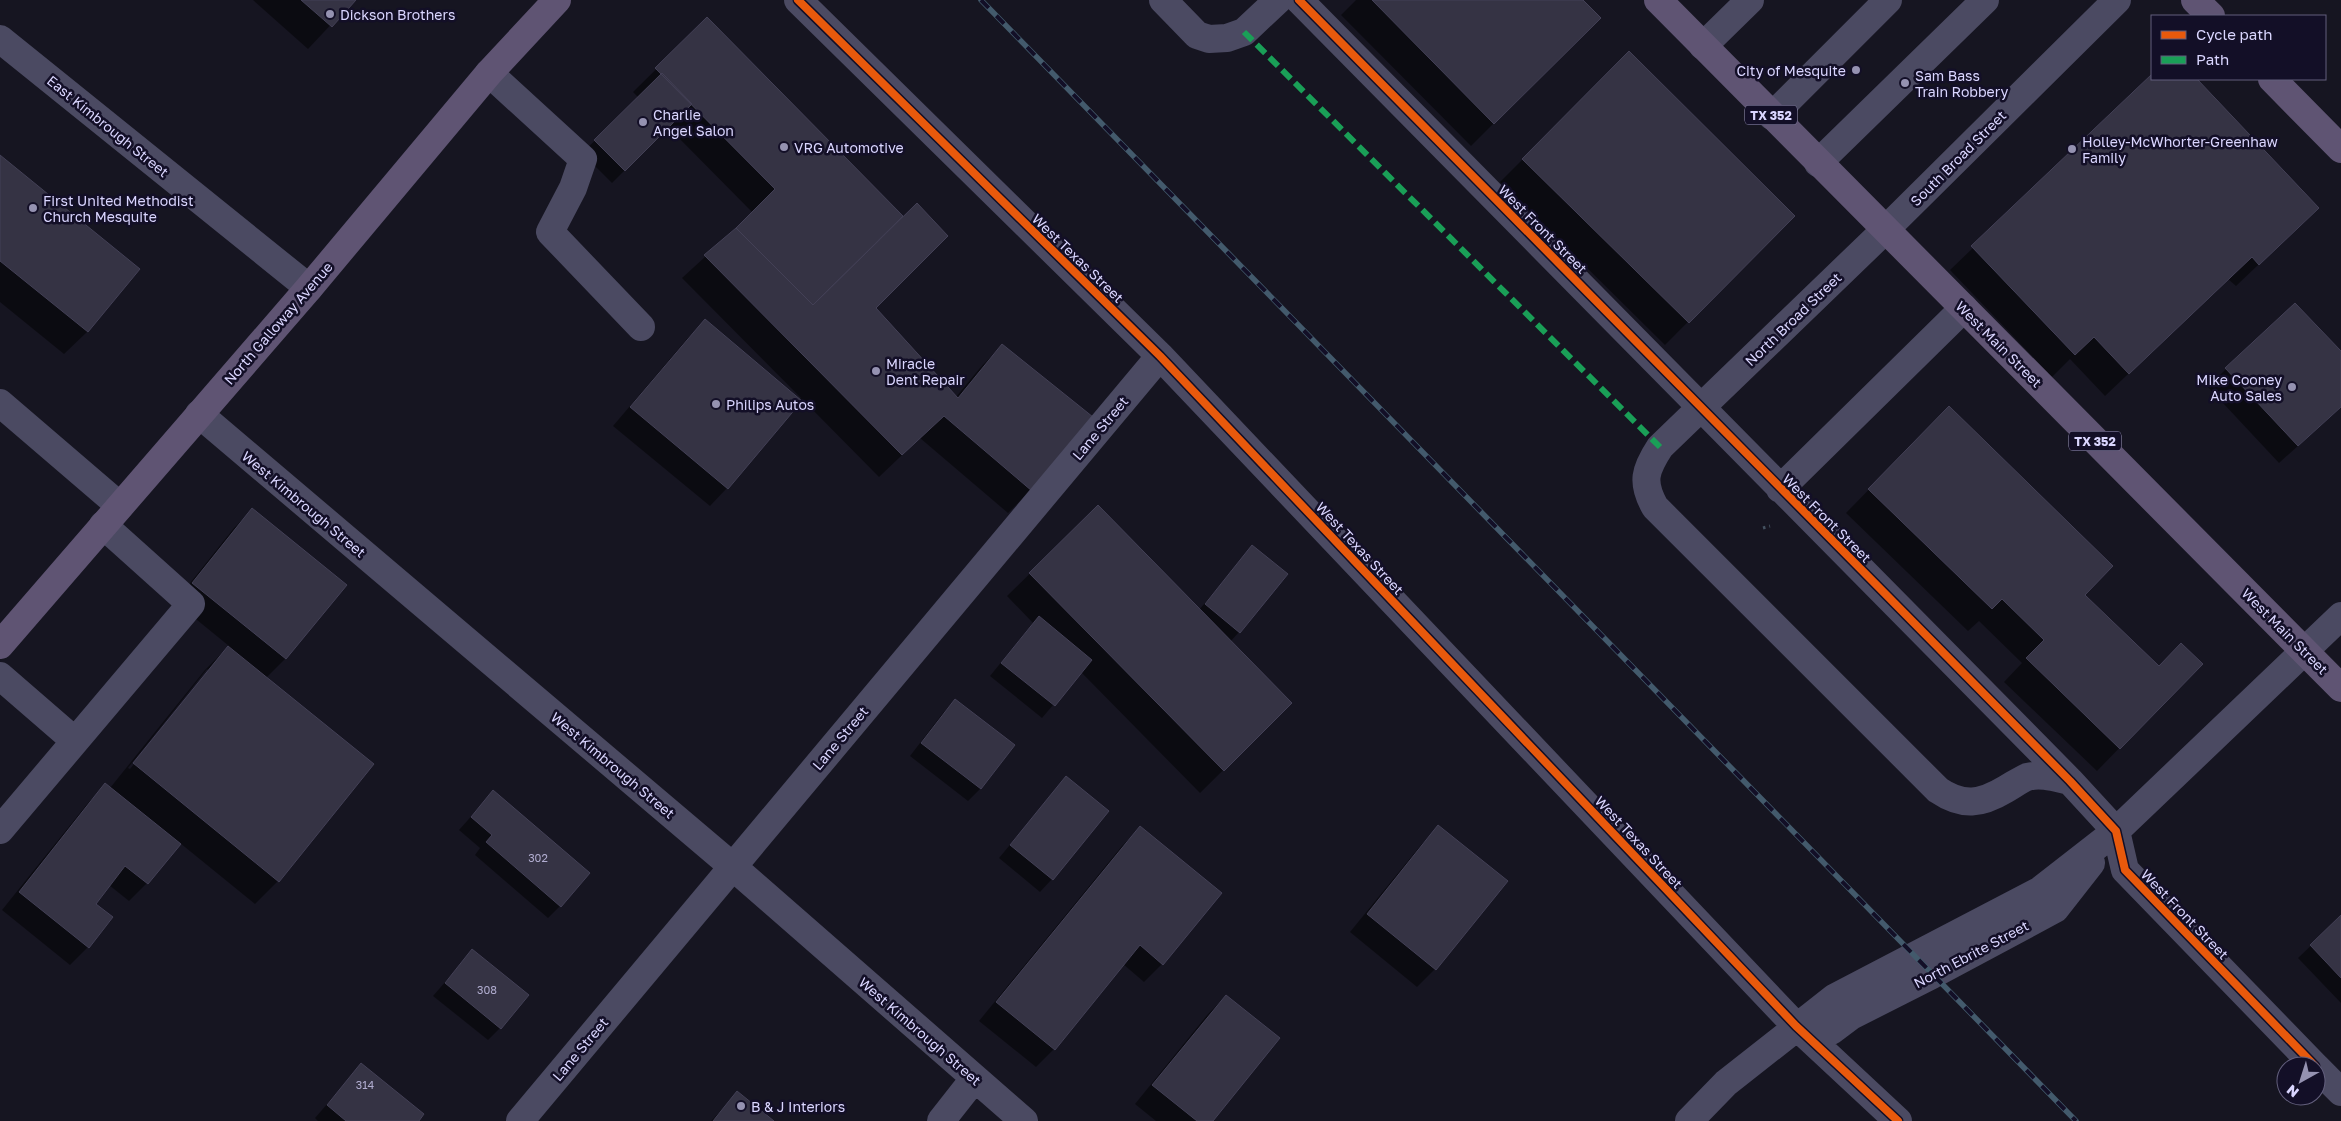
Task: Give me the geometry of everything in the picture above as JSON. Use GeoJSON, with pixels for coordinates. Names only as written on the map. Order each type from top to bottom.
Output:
{"type":"FeatureCollection","features":[{"type":"Feature","properties":{"kind":"main road","name":"North Galloway Avenue"},"geometry":{"type":"LineString","coordinates":[[0,645],[309,288],[489,73],[556,0]]}},
{"type":"Feature","properties":{"kind":"main road","name":"West Main Street"},"geometry":{"type":"LineString","coordinates":[[1658,0],[2341,688]]}},
{"type":"Feature","properties":{"kind":"main road"},"geometry":{"type":"LineString","coordinates":[[2195,0],[2210,15]]}},
{"type":"Feature","properties":{"kind":"main road"},"geometry":{"type":"LineString","coordinates":[[2273,80],[2338,138]]}},
{"type":"Feature","properties":{"kind":"street","name":"West Texas Street"},"geometry":{"type":"LineString","coordinates":[[798,0],[1160,356],[1796,1026],[1898,1121]]}},
{"type":"Feature","properties":{"kind":"street"},"geometry":{"type":"LineString","coordinates":[[1163,0],[1197,34],[1209,39],[1227,38],[1244,32],[1278,0]]}},
{"type":"Feature","properties":{"kind":"street","name":"West Front Street"},"geometry":{"type":"LineString","coordinates":[[1299,0],[2070,781],[2116,831],[2125,870],[2306,1056]]}},
{"type":"Feature","properties":{"kind":"street"},"geometry":{"type":"LineString","coordinates":[[1704,46],[1750,0]]}},
{"type":"Feature","properties":{"kind":"street"},"geometry":{"type":"LineString","coordinates":[[1772,116],[1888,0]]}},
{"type":"Feature","properties":{"kind":"street"},"geometry":{"type":"LineString","coordinates":[[1818,163],[1985,0]]}},
{"type":"Feature","properties":{"kind":"street","name":"South Broad Street"},"geometry":{"type":"LineString","coordinates":[[1885,230],[2117,0]]}},
{"type":"Feature","properties":{"kind":"street","name":"East Kimbrough Street"},"geometry":{"type":"LineString","coordinates":[[0,39],[309,288]]}},
{"type":"Feature","properties":{"kind":"street"},"geometry":{"type":"LineString","coordinates":[[489,73],[583,159],[572,188],[550,232],[641,327]]}},
{"type":"Feature","properties":{"kind":"street","name":"North Broad Street"},"geometry":{"type":"LineString","coordinates":[[1701,408],[1885,230]]}},
{"type":"Feature","properties":{"kind":"street"},"geometry":{"type":"LineString","coordinates":[[1780,489],[1964,308]]}},
{"type":"Feature","properties":{"kind":"street","name":"Lane Street"},"geometry":{"type":"LineString","coordinates":[[520,1121],[1160,356]]}},
{"type":"Feature","properties":{"kind":"street"},"geometry":{"type":"LineString","coordinates":[[0,403],[111,516],[191,604],[0,830]]}},
{"type":"Feature","properties":{"kind":"street"},"geometry":{"type":"LineString","coordinates":[[1701,408],[1660,447],[1650,463],[1645,480],[1648,495],[1655,507],[1944,794],[1962,801],[1979,802],[2028,777],[2041,776],[2070,781]]}},
{"type":"Feature","properties":{"kind":"street","name":"West Kimbrough Street"},"geometry":{"type":"LineString","coordinates":[[199,414],[732,866],[1024,1121]]}},
{"type":"Feature","properties":{"kind":"street","name":"North Ebrite Street"},"geometry":{"type":"LineString","coordinates":[[1688,1121],[1726,1083],[1834,998],[2039,891],[2116,831],[2341,616]]}},
{"type":"Feature","properties":{"kind":"street"},"geometry":{"type":"LineString","coordinates":[[0,676],[75,742]]}},
{"type":"Feature","properties":{"kind":"street","name":"West Front Street"},"geometry":{"type":"LineString","coordinates":[[2326,1076],[2341,1092]]}},
{"type":"Feature","properties":{"kind":"street"},"geometry":{"type":"LineString","coordinates":[[941,1121],[974,1079]]}},
{"type":"Feature","properties":{"kind":"building","name":"Dickson Brothers"},"geometry":{"type":"Polygon","coordinates":[[[301,0],[356,0],[332,27],[301,0]]]}},
{"type":"Feature","properties":{"kind":"building"},"geometry":{"type":"Polygon","coordinates":[[[1372,0],[1583,0],[1601,18],[1494,124],[1372,0]]]}},
{"type":"Feature","properties":{"kind":"building","name":"VRG Automotive"},"geometry":{"type":"Polygon","coordinates":[[[707,17],[903,216],[813,305],[736,228],[775,189],[655,68],[707,17]]]}},
{"type":"Feature","properties":{"kind":"building"},"geometry":{"type":"Polygon","coordinates":[[[1629,51],[1795,216],[1689,323],[1522,159],[1629,51]]]}},
{"type":"Feature","properties":{"kind":"building","name":"Charlie Angel Salon"},"geometry":{"type":"Polygon","coordinates":[[[662,73],[692,104],[625,171],[594,140],[662,73]]]}},
{"type":"Feature","properties":{"kind":"building"},"geometry":{"type":"Polygon","coordinates":[[[2151,75],[2151,80],[2198,80],[2319,208],[2259,265],[2252,257],[2129,374],[2094,337],[2075,355],[1971,246],[2151,75]]]}},
{"type":"Feature","properties":{"kind":"building","name":"First United Methodist Church Mesquite"},"geometry":{"type":"Polygon","coordinates":[[[0,155],[140,269],[88,332],[0,261],[0,155]]]}},
{"type":"Feature","properties":{"kind":"building","name":"Miracle Dent Repair"},"geometry":{"type":"Polygon","coordinates":[[[917,203],[948,236],[876,308],[958,398],[1002,344],[1093,417],[1032,491],[944,416],[902,455],[704,255],[736,228],[813,305],[917,203]]]}},
{"type":"Feature","properties":{"kind":"building","name":"Mike Cooney Auto Sales"},"geometry":{"type":"Polygon","coordinates":[[[2295,303],[2341,351],[2341,407],[2298,446],[2225,368],[2295,303]]]}},
{"type":"Feature","properties":{"kind":"building","name":"Philips Autos"},"geometry":{"type":"Polygon","coordinates":[[[705,319],[802,401],[728,489],[630,407],[705,319]]]}},
{"type":"Feature","properties":{"kind":"building"},"geometry":{"type":"Polygon","coordinates":[[[1949,406],[2113,566],[2085,595],[2159,666],[2181,643],[2203,664],[2120,749],[2026,658],[2044,640],[2002,599],[1992,609],[1868,489],[1949,406]]]}},
{"type":"Feature","properties":{"kind":"building"},"geometry":{"type":"Polygon","coordinates":[[[1098,505],[1292,703],[1224,771],[1029,573],[1098,505]]]}},
{"type":"Feature","properties":{"kind":"building"},"geometry":{"type":"Polygon","coordinates":[[[252,508],[347,585],[286,659],[192,583],[252,508]]]}},
{"type":"Feature","properties":{"kind":"building"},"geometry":{"type":"Polygon","coordinates":[[[1252,545],[1288,574],[1240,633],[1205,604],[1252,545]]]}},
{"type":"Feature","properties":{"kind":"building"},"geometry":{"type":"Polygon","coordinates":[[[1039,616],[1092,660],[1055,706],[1001,663],[1039,616]]]}},
{"type":"Feature","properties":{"kind":"building"},"geometry":{"type":"Polygon","coordinates":[[[228,646],[374,764],[279,882],[133,763],[228,646]]]}},
{"type":"Feature","properties":{"kind":"building"},"geometry":{"type":"Polygon","coordinates":[[[955,699],[1015,745],[981,789],[921,743],[955,699]]]}},
{"type":"Feature","properties":{"kind":"building"},"geometry":{"type":"Polygon","coordinates":[[[1066,776],[1109,811],[1053,880],[1010,845],[1066,776]]]}},
{"type":"Feature","properties":{"kind":"building"},"geometry":{"type":"Polygon","coordinates":[[[105,783],[181,844],[148,884],[125,866],[96,904],[113,917],[89,948],[19,892],[105,783]]]}},
{"type":"Feature","properties":{"kind":"building"},"geometry":{"type":"Polygon","coordinates":[[[493,790],[590,873],[561,907],[486,842],[492,835],[471,817],[493,790]]]}},
{"type":"Feature","properties":{"kind":"building"},"geometry":{"type":"Polygon","coordinates":[[[1438,825],[1508,881],[1436,970],[1367,914],[1438,825]]]}},
{"type":"Feature","properties":{"kind":"building"},"geometry":{"type":"Polygon","coordinates":[[[1140,826],[1222,893],[1163,965],[1140,945],[1055,1050],[996,1002],[1140,826]]]}},
{"type":"Feature","properties":{"kind":"building"},"geometry":{"type":"Polygon","coordinates":[[[2341,915],[2341,978],[2310,945],[2341,915]]]}},
{"type":"Feature","properties":{"kind":"building"},"geometry":{"type":"Polygon","coordinates":[[[472,949],[529,995],[501,1029],[445,983],[472,949]]]}},
{"type":"Feature","properties":{"kind":"building"},"geometry":{"type":"Polygon","coordinates":[[[1226,995],[1280,1038],[1213,1121],[1197,1121],[1152,1085],[1226,995]]]}},
{"type":"Feature","properties":{"kind":"building"},"geometry":{"type":"Polygon","coordinates":[[[361,1063],[424,1114],[419,1121],[346,1121],[327,1105],[361,1063]]]}},
{"type":"Feature","properties":{"kind":"building","name":"B & J Interiors"},"geometry":{"type":"Polygon","coordinates":[[[737,1091],[774,1121],[713,1121],[737,1091]]]}},
{"type":"Feature","properties":{"kind":"railway"},"geometry":{"type":"LineString","coordinates":[[981,0],[2076,1121]]}},
{"type":"Feature","properties":{"kind":"marked path"},"geometry":{"type":"LineString","coordinates":[[1244,32],[1660,447]]}},
{"type":"Feature","properties":{"kind":"cycle path"},"geometry":{"type":"LineString","coordinates":[[798,0],[1160,356],[1796,1026],[1898,1121]]}},
{"type":"Feature","properties":{"kind":"cycle path"},"geometry":{"type":"LineString","coordinates":[[1299,0],[2070,781],[2116,831],[2125,870],[2305,1056]]}},
{"type":"Feature","properties":{"kind":"place","name":"Dickson Brothers"},"geometry":{"type":"Point","coordinates":[330,14]}},
{"type":"Feature","properties":{"kind":"place","name":"City of Mesquite"},"geometry":{"type":"Point","coordinates":[1856,70]}},
{"type":"Feature","properties":{"kind":"place","name":"Sam Bass Train Robbery"},"geometry":{"type":"Point","coordinates":[1905,83]}},
{"type":"Feature","properties":{"kind":"place","name":"Charlie Angel Salon"},"geometry":{"type":"Point","coordinates":[643,122]}},
{"type":"Feature","properties":{"kind":"place","name":"VRG Automotive"},"geometry":{"type":"Point","coordinates":[784,147]}},
{"type":"Feature","properties":{"kind":"place","name":"Holley-McWhorter-Greenhaw Family"},"geometry":{"type":"Point","coordinates":[2072,149]}},
{"type":"Feature","properties":{"kind":"place","name":"First United Methodist Church Mesquite"},"geometry":{"type":"Point","coordinates":[33,208]}},
{"type":"Feature","properties":{"kind":"place","name":"Miracle Dent Repair"},"geometry":{"type":"Point","coordinates":[876,371]}},
{"type":"Feature","properties":{"kind":"place","name":"Mike Cooney Auto Sales"},"geometry":{"type":"Point","coordinates":[2292,387]}},
{"type":"Feature","properties":{"kind":"place","name":"Philips Autos"},"geometry":{"type":"Point","coordinates":[716,404]}},
{"type":"Feature","properties":{"kind":"place","name":"B & J Interiors"},"geometry":{"type":"Point","coordinates":[741,1106]}}]}
